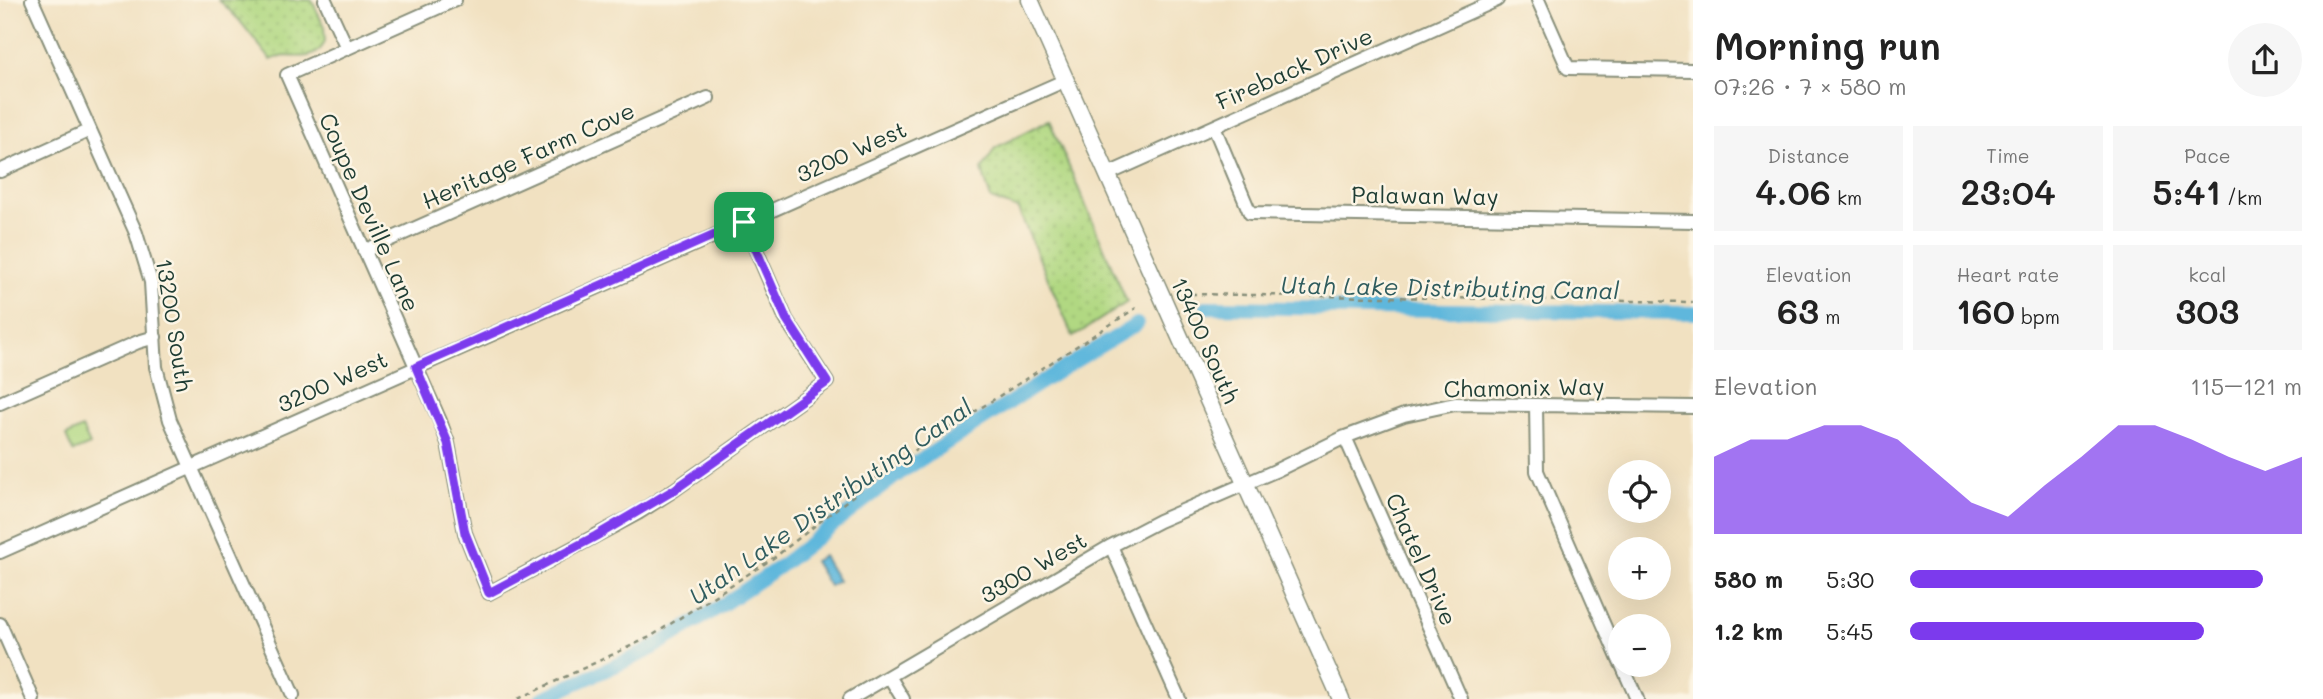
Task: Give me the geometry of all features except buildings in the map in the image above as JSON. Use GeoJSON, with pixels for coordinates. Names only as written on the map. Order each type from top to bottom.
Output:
{"type":"FeatureCollection","features":[{"type":"Feature","properties":{"kind":"main road","name":"13400 South"},"geometry":{"type":"LineString","coordinates":[[1030,0],[1340,699]]}},
{"type":"Feature","properties":{"kind":"street","name":"13200 South"},"geometry":{"type":"LineString","coordinates":[[32,0],[144,256],[151,282],[156,366],[170,420],[293,695]]}},
{"type":"Feature","properties":{"kind":"street"},"geometry":{"type":"LineString","coordinates":[[325,0],[346,48],[456,0]]}},
{"type":"Feature","properties":{"kind":"street","name":"Fireback Drive"},"geometry":{"type":"LineString","coordinates":[[1108,174],[1497,0]]}},
{"type":"Feature","properties":{"kind":"street"},"geometry":{"type":"LineString","coordinates":[[1538,0],[1568,68],[1693,70]]}},
{"type":"Feature","properties":{"kind":"street","name":"Coupe Deville Lane"},"geometry":{"type":"LineString","coordinates":[[346,48],[286,75],[448,443],[465,533],[489,593],[627,519],[674,490],[827,382],[786,318],[744,222]]}},
{"type":"Feature","properties":{"kind":"street","name":"3200 West"},"geometry":{"type":"LineString","coordinates":[[0,552],[1066,80]]}},
{"type":"Feature","properties":{"kind":"street","name":"Heritage Farm Cove"},"geometry":{"type":"LineString","coordinates":[[364,251],[708,98]]}},
{"type":"Feature","properties":{"kind":"street","name":"Palawan Way"},"geometry":{"type":"LineString","coordinates":[[1213,127],[1250,213],[1693,221]]}},
{"type":"Feature","properties":{"kind":"street"},"geometry":{"type":"LineString","coordinates":[[0,171],[90,130]]}},
{"type":"Feature","properties":{"kind":"street"},"geometry":{"type":"LineString","coordinates":[[0,403],[155,337]]}},
{"type":"Feature","properties":{"kind":"street","name":"Chamonix Way"},"geometry":{"type":"LineString","coordinates":[[1245,484],[1346,437],[1404,415],[1455,404],[1693,407]]}},
{"type":"Feature","properties":{"kind":"street"},"geometry":{"type":"LineString","coordinates":[[1536,405],[1537,471],[1608,633]]}},
{"type":"Feature","properties":{"kind":"street","name":"Chatel Drive"},"geometry":{"type":"LineString","coordinates":[[1346,437],[1461,699]]}},
{"type":"Feature","properties":{"kind":"street","name":"3300 West"},"geometry":{"type":"LineString","coordinates":[[850,699],[1111,546],[1159,521],[1245,484]]}},
{"type":"Feature","properties":{"kind":"street"},"geometry":{"type":"LineString","coordinates":[[1111,546],[1179,699]]}},
{"type":"Feature","properties":{"kind":"street"},"geometry":{"type":"LineString","coordinates":[[0,624],[33,699]]}},
{"type":"Feature","properties":{"kind":"street"},"geometry":{"type":"LineString","coordinates":[[890,676],[902,699]]}},
{"type":"Feature","properties":{"kind":"street"},"geometry":{"type":"LineString","coordinates":[[1627,677],[1637,699]]}},
{"type":"Feature","properties":{"kind":"path"},"geometry":{"type":"LineString","coordinates":[[1191,294],[1693,302]]}},
{"type":"Feature","properties":{"kind":"path"},"geometry":{"type":"LineString","coordinates":[[519,699],[650,637],[775,557],[892,465],[1136,308]]}},
{"type":"Feature","properties":{"kind":"green space"},"geometry":{"type":"Polygon","coordinates":[[[219,0],[312,0],[324,27],[325,42],[314,54],[271,60],[219,0]]]}},
{"type":"Feature","properties":{"kind":"green space"},"geometry":{"type":"Polygon","coordinates":[[[1049,120],[1127,302],[1073,337],[1018,209],[991,199],[982,170],[995,148],[1049,120]]]}},
{"type":"Feature","properties":{"kind":"green space"},"geometry":{"type":"Polygon","coordinates":[[[82,428],[90,445],[73,452],[66,436],[82,428]]]}},
{"type":"Feature","properties":{"kind":"water"},"geometry":{"type":"Polygon","coordinates":[[[823,556],[838,581],[829,586],[814,561],[823,556]]]}},
{"type":"Feature","properties":{"kind":"waterway","name":"Utah Lake Distributing Canal"},"geometry":{"type":"LineString","coordinates":[[1206,307],[1693,313]]}},
{"type":"Feature","properties":{"kind":"waterway","name":"Utah Lake Distributing Canal"},"geometry":{"type":"LineString","coordinates":[[541,699],[646,652],[715,610],[779,567],[903,471],[1137,324]]}},
{"type":"Feature","properties":{"kind":"route"},"geometry":{"type":"LineString","coordinates":[[744,222],[786,318],[827,382],[638,513],[489,593],[465,533],[448,443],[416,367],[744,222]]}}]}
